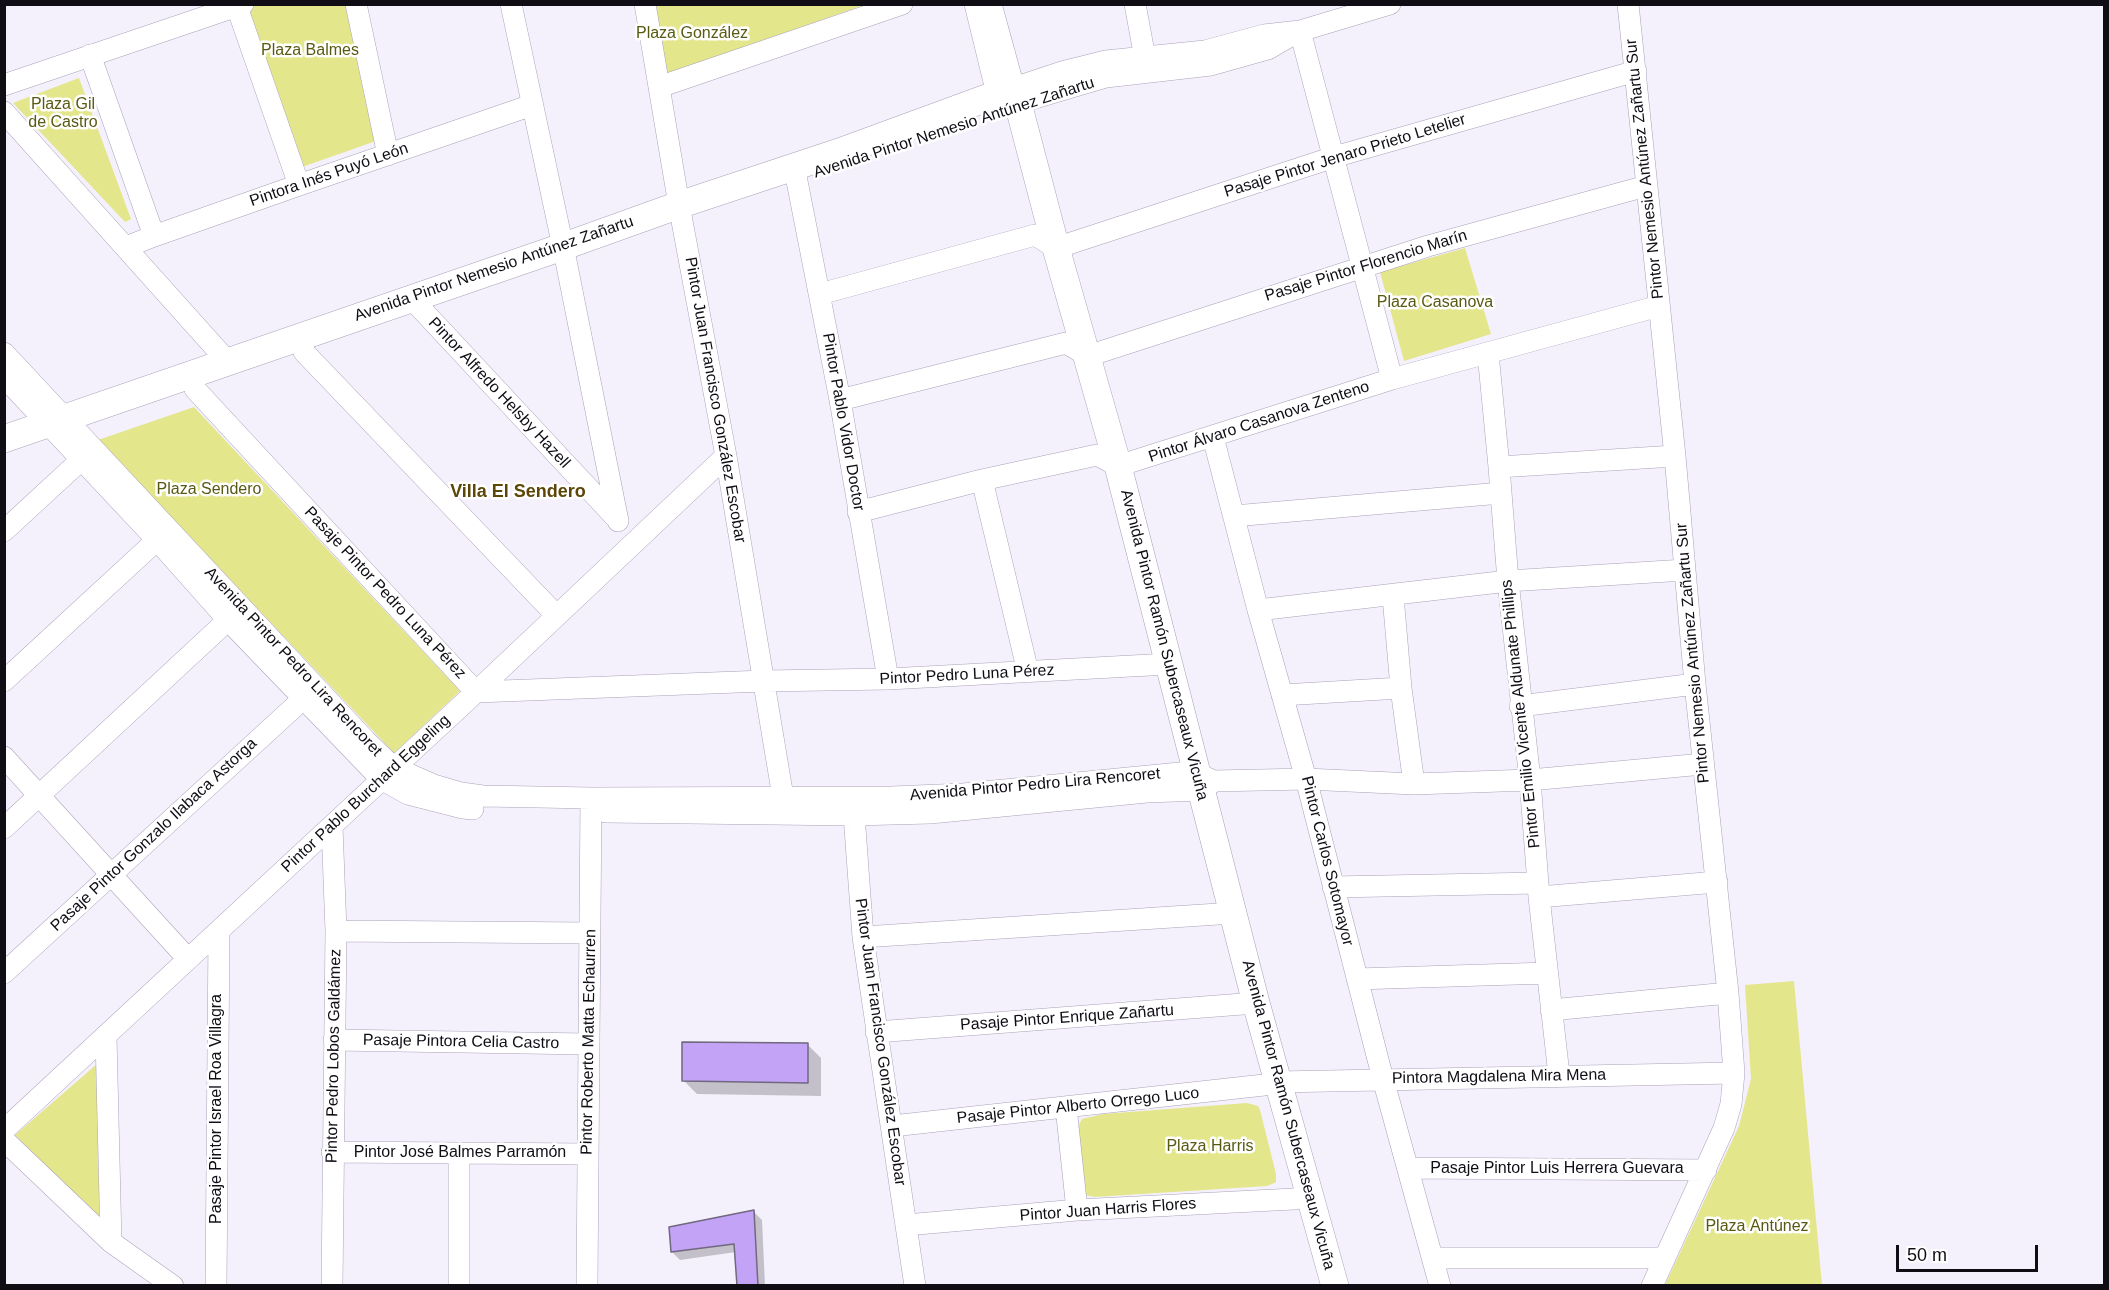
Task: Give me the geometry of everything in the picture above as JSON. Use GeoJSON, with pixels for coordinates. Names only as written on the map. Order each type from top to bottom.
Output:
{"type":"FeatureCollection","features":[{"type":"Feature","properties":{"kind":"street"},"geometry":{"type":"LineString","coordinates":[[356,4],[388,155]]}},
{"type":"Feature","properties":{"kind":"street"},"geometry":{"type":"LineString","coordinates":[[511,4],[618,521]]}},
{"type":"Feature","properties":{"kind":"street","name":"Pintor Juan Francisco González Escobar"},"geometry":{"type":"LineString","coordinates":[[645,4],[680,212],[726,456],[783,796]]}},
{"type":"Feature","properties":{"kind":"street"},"geometry":{"type":"LineString","coordinates":[[658,87],[902,4]]}},
{"type":"Feature","properties":{"kind":"street","name":"Avenida Pintor Ramón Subercaseaux Vicuña"},"geometry":{"type":"LineString","coordinates":[[975,4],[1008,98]]}},
{"type":"Feature","properties":{"kind":"street","name":"Avenida Pintor Ramón Subercaseaux Vicuña"},"geometry":{"type":"LineString","coordinates":[[991,4],[1008,98],[1160,665],[1195,782],[1249,1004],[1302,1197],[1335,1286]]}},
{"type":"Feature","properties":{"kind":"street"},"geometry":{"type":"LineString","coordinates":[[1135,4],[1145,58]]}},
{"type":"Feature","properties":{"kind":"street"},"geometry":{"type":"LineString","coordinates":[[1390,4],[1300,31],[1392,379]]}},
{"type":"Feature","properties":{"kind":"street","name":"Pintor Nemesio Antúnez Zañartu Sur"},"geometry":{"type":"LineString","coordinates":[[1628,4],[1675,456],[1734,1073],[1731,1104],[1724,1128],[1652,1286]]}},
{"type":"Feature","properties":{"kind":"street"},"geometry":{"type":"LineString","coordinates":[[4,85],[240,6],[299,185]]}},
{"type":"Feature","properties":{"kind":"street","name":"Avenida Pintor Nemesio Antúnez Zañartu"},"geometry":{"type":"LineString","coordinates":[[1008,98],[1106,77],[1211,65],[1268,50],[1300,31]]}},
{"type":"Feature","properties":{"kind":"street","name":"Avenida Pintor Nemesio Antúnez Zañartu"},"geometry":{"type":"LineString","coordinates":[[4,456],[62,428],[228,362],[416,304],[564,254],[1008,98],[1062,72],[1106,61],[1206,51],[1263,35],[1300,31]]}},
{"type":"Feature","properties":{"kind":"street"},"geometry":{"type":"LineString","coordinates":[[90,56],[154,236]]}},
{"type":"Feature","properties":{"kind":"street","name":"Pasaje Pintor Jenaro Prieto Letelier"},"geometry":{"type":"LineString","coordinates":[[820,294],[1046,242],[1636,71]]}},
{"type":"Feature","properties":{"kind":"street","name":"Pintora Inés Puyó León"},"geometry":{"type":"LineString","coordinates":[[126,247],[532,105]]}},
{"type":"Feature","properties":{"kind":"street"},"geometry":{"type":"LineString","coordinates":[[4,112],[228,362]]}},
{"type":"Feature","properties":{"kind":"street","name":"Pintor Pablo Vidor Doctor"},"geometry":{"type":"LineString","coordinates":[[795,173],[840,400],[888,679]]}},
{"type":"Feature","properties":{"kind":"street","name":"Pasaje Pintor Florencio Marín"},"geometry":{"type":"LineString","coordinates":[[840,400],[1077,349],[1464,235],[1646,186]]}},
{"type":"Feature","properties":{"kind":"street","name":"Avenida Pintor Nemesio Antúnez Zañartu"},"geometry":{"type":"LineString","coordinates":[[4,439],[62,428],[195,389],[304,352],[416,304]]}},
{"type":"Feature","properties":{"kind":"street","name":"Pintor Alfredo Helsby Hazell"},"geometry":{"type":"LineString","coordinates":[[416,304],[636,541]]}},
{"type":"Feature","properties":{"kind":"street","name":"Pintor Álvaro Casanova Zenteno"},"geometry":{"type":"LineString","coordinates":[[858,512],[982,480],[1107,461],[1213,437],[1392,379],[1659,306]]}},
{"type":"Feature","properties":{"kind":"street"},"geometry":{"type":"LineString","coordinates":[[304,352],[556,615]]}},
{"type":"Feature","properties":{"kind":"street","name":"Avenida Pintor Pedro Lira Rencoret"},"geometry":{"type":"LineString","coordinates":[[4,353],[62,428],[81,460],[157,540],[228,620],[304,698],[408,794],[463,808],[783,796],[853,806]]}},
{"type":"Feature","properties":{"kind":"street","name":"Pintor Emilio Vicente Aldunate Phillips"},"geometry":{"type":"LineString","coordinates":[[1488,353],[1520,706],[1530,780],[1538,890],[1559,1075]]}},
{"type":"Feature","properties":{"kind":"street","name":"Avenida Pintor Pedro Lira Rencoret"},"geometry":{"type":"LineString","coordinates":[[4,377],[62,428],[366,741],[387,773]]}},
{"type":"Feature","properties":{"kind":"street","name":"Pasaje Pintor Pedro Luna Pérez"},"geometry":{"type":"LineString","coordinates":[[195,389],[476,692],[764,681]]}},
{"type":"Feature","properties":{"kind":"street","name":"Pintor Carlos Sotomayor"},"geometry":{"type":"LineString","coordinates":[[1213,437],[1440,1286]]}},
{"type":"Feature","properties":{"kind":"street","name":"Pintor Pablo Burchard Eggeling"},"geometry":{"type":"LineString","coordinates":[[4,1130],[219,932],[726,456]]}},
{"type":"Feature","properties":{"kind":"street"},"geometry":{"type":"LineString","coordinates":[[1499,467],[1675,456]]}},
{"type":"Feature","properties":{"kind":"street"},"geometry":{"type":"LineString","coordinates":[[4,531],[81,460]]}},
{"type":"Feature","properties":{"kind":"street"},"geometry":{"type":"LineString","coordinates":[[982,480],[1028,672]]}},
{"type":"Feature","properties":{"kind":"street"},"geometry":{"type":"LineString","coordinates":[[1234,516],[1501,493]]}},
{"type":"Feature","properties":{"kind":"street"},"geometry":{"type":"LineString","coordinates":[[4,681],[157,540]]}},
{"type":"Feature","properties":{"kind":"street"},"geometry":{"type":"LineString","coordinates":[[1258,610],[1508,581],[1685,570]]}},
{"type":"Feature","properties":{"kind":"street"},"geometry":{"type":"LineString","coordinates":[[1393,596],[1401,688],[1414,784]]}},
{"type":"Feature","properties":{"kind":"street"},"geometry":{"type":"LineString","coordinates":[[4,828],[228,620]]}},
{"type":"Feature","properties":{"kind":"street","name":"Pintor Pedro Luna Pérez"},"geometry":{"type":"LineString","coordinates":[[764,681],[888,679],[1160,665]]}},
{"type":"Feature","properties":{"kind":"street"},"geometry":{"type":"LineString","coordinates":[[1520,706],[1695,684]]}},
{"type":"Feature","properties":{"kind":"street"},"geometry":{"type":"LineString","coordinates":[[1282,695],[1401,688]]}},
{"type":"Feature","properties":{"kind":"street","name":"Pasaje Pintor Gonzalo Ilabaca Astorga"},"geometry":{"type":"LineString","coordinates":[[4,973],[304,698]]}},
{"type":"Feature","properties":{"kind":"street"},"geometry":{"type":"LineString","coordinates":[[4,757],[188,959]]}},
{"type":"Feature","properties":{"kind":"street","name":"Avenida Pintor Pedro Lira Rencoret"},"geometry":{"type":"LineString","coordinates":[[591,804],[853,806],[963,794],[1195,782],[1306,779],[1414,784],[1530,780],[1703,764]]}},
{"type":"Feature","properties":{"kind":"street","name":"Pintor Roberto Matta Echaurren"},"geometry":{"type":"LineString","coordinates":[[586,1286],[591,804]]}},
{"type":"Feature","properties":{"kind":"street","name":"Pintor Juan Francisco González Escobar"},"geometry":{"type":"LineString","coordinates":[[853,806],[863,937],[915,1286]]}},
{"type":"Feature","properties":{"kind":"street","name":"Pintor Pedro Lobos Galdámez"},"geometry":{"type":"LineString","coordinates":[[332,826],[336,931],[332,1286]]}},
{"type":"Feature","properties":{"kind":"street"},"geometry":{"type":"LineString","coordinates":[[1333,887],[1538,890],[1717,882]]}},
{"type":"Feature","properties":{"kind":"street"},"geometry":{"type":"LineString","coordinates":[[863,937],[1226,914]]}},
{"type":"Feature","properties":{"kind":"street"},"geometry":{"type":"LineString","coordinates":[[336,931],[590,933]]}},
{"type":"Feature","properties":{"kind":"street","name":"Pasaje Pintor Israel Roa Villagra"},"geometry":{"type":"LineString","coordinates":[[216,1286],[219,932]]}},
{"type":"Feature","properties":{"kind":"street"},"geometry":{"type":"LineString","coordinates":[[1357,979],[1547,973]]}},
{"type":"Feature","properties":{"kind":"street"},"geometry":{"type":"LineString","coordinates":[[1551,1010],[1728,993]]}},
{"type":"Feature","properties":{"kind":"street","name":"Pasaje Pintor Enrique Zañartu"},"geometry":{"type":"LineString","coordinates":[[876,1032],[1249,1004]]}},
{"type":"Feature","properties":{"kind":"street"},"geometry":{"type":"LineString","coordinates":[[106,1036],[111,1242]]}},
{"type":"Feature","properties":{"kind":"street","name":"Pasaje Pintora Celia Castro"},"geometry":{"type":"LineString","coordinates":[[334,1040],[588,1044]]}},
{"type":"Feature","properties":{"kind":"street","name":"Pintora Magdalena Mira Mena"},"geometry":{"type":"LineString","coordinates":[[1271,1084],[1383,1079],[1734,1073]]}},
{"type":"Feature","properties":{"kind":"street","name":"Pasaje Pintor Alberto Orrego Luco"},"geometry":{"type":"LineString","coordinates":[[892,1126],[1271,1084]]}},
{"type":"Feature","properties":{"kind":"street"},"geometry":{"type":"LineString","coordinates":[[1066,1107],[1077,1210]]}},
{"type":"Feature","properties":{"kind":"street"},"geometry":{"type":"LineString","coordinates":[[4,1140],[111,1242],[173,1286]]}},
{"type":"Feature","properties":{"kind":"street","name":"Pintor José Balmes Parramón"},"geometry":{"type":"LineString","coordinates":[[332,1152],[588,1154]]}},
{"type":"Feature","properties":{"kind":"street"},"geometry":{"type":"LineString","coordinates":[[459,1153],[459,1286]]}},
{"type":"Feature","properties":{"kind":"street","name":"Pasaje Pintor Luis Herrera Guevara"},"geometry":{"type":"LineString","coordinates":[[1408,1168],[1706,1170]]}},
{"type":"Feature","properties":{"kind":"street","name":"Avenida Pintor Ramón Subercaseaux Vicuña"},"geometry":{"type":"LineString","coordinates":[[1302,1197],[1317,1286]]}},
{"type":"Feature","properties":{"kind":"street","name":"Pintor Juan Harris Flores"},"geometry":{"type":"LineString","coordinates":[[906,1225],[1077,1210],[1302,1197]]}},
{"type":"Feature","properties":{"kind":"street"},"geometry":{"type":"LineString","coordinates":[[1433,1258],[1664,1258]]}},
{"type":"Feature","properties":{"kind":"green space","name":"Plaza Balmes"},"geometry":{"type":"Polygon","coordinates":[[[256,4],[348,5],[376,141],[302,167],[246,8],[256,4]]]}},
{"type":"Feature","properties":{"kind":"green space","name":"Plaza González"},"geometry":{"type":"Polygon","coordinates":[[[655,4],[864,5],[667,74],[655,4]]]}},
{"type":"Feature","properties":{"kind":"green space","name":"Plaza Gil de Castro"},"geometry":{"type":"Polygon","coordinates":[[[79,78],[131,219],[125,222],[13,103],[79,78]]]}},
{"type":"Feature","properties":{"kind":"green space","name":"Plaza Casanova"},"geometry":{"type":"Polygon","coordinates":[[[1465,248],[1491,334],[1404,361],[1380,272],[1465,248]]]}},
{"type":"Feature","properties":{"kind":"green space","name":"Plaza Sendero"},"geometry":{"type":"Polygon","coordinates":[[[194,407],[460,691],[394,753],[98,440],[194,407]]]}},
{"type":"Feature","properties":{"kind":"green space","name":"Plaza Antúnez"},"geometry":{"type":"Polygon","coordinates":[[[1794,981],[1822,1285],[1665,1285],[1739,1126],[1751,1079],[1745,985],[1794,981]]]}},
{"type":"Feature","properties":{"kind":"green space"},"geometry":{"type":"Polygon","coordinates":[[[97,1064],[104,1224],[15,1135],[97,1064]]]}},
{"type":"Feature","properties":{"kind":"green space","name":"Plaza Harris"},"geometry":{"type":"Polygon","coordinates":[[[1247,1103],[1258,1106],[1260,1110],[1276,1182],[1267,1186],[1095,1197],[1085,1195],[1078,1127],[1082,1119],[1103,1114],[1247,1103]]]}},
{"type":"Feature","properties":{"kind":"building"},"geometry":{"type":"Polygon","coordinates":[[[682,1042],[808,1043],[808,1083],[682,1081],[682,1042]]]}},
{"type":"Feature","properties":{"kind":"building"},"geometry":{"type":"Polygon","coordinates":[[[754,1210],[758,1286],[737,1286],[734,1244],[671,1252],[669,1227],[754,1210]]]}},
{"type":"Feature","properties":{"kind":"district","name":"Villa El Sendero"},"geometry":{"type":"Point","coordinates":[518,492]}}]}
